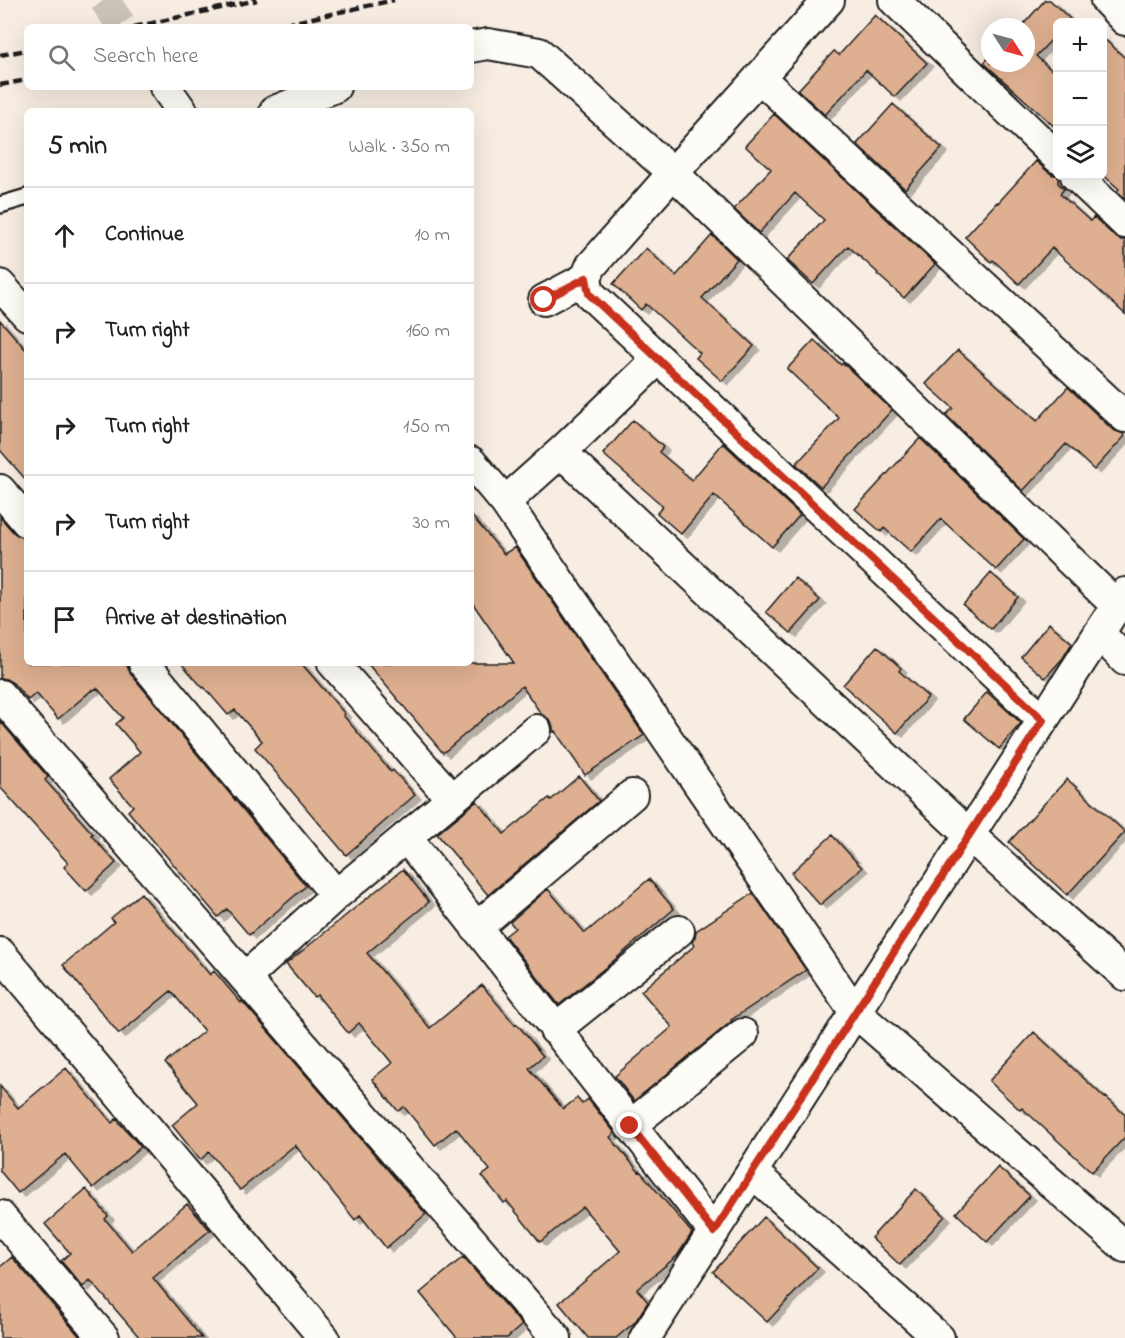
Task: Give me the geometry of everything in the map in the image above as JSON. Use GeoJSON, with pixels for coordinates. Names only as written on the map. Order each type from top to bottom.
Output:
{"type":"FeatureCollection","features":[{"type":"Feature","properties":{"kind":"street"},"geometry":{"type":"LineString","coordinates":[[829,0],[591,266],[586,278],[589,294],[1043,720]]}},
{"type":"Feature","properties":{"kind":"street"},"geometry":{"type":"LineString","coordinates":[[894,0],[1053,153]]}},
{"type":"Feature","properties":{"kind":"street"},"geometry":{"type":"LineString","coordinates":[[1106,0],[1125,20]]}},
{"type":"Feature","properties":{"kind":"street"},"geometry":{"type":"LineString","coordinates":[[474,46],[488,44],[538,52],[673,173],[1121,599],[645,1338]]}},
{"type":"Feature","properties":{"kind":"street"},"geometry":{"type":"LineString","coordinates":[[759,77],[1125,417]]}},
{"type":"Feature","properties":{"kind":"street"},"geometry":{"type":"LineString","coordinates":[[167,90],[180,108]]}},
{"type":"Feature","properties":{"kind":"street"},"geometry":{"type":"LineString","coordinates":[[282,108],[328,90]]}},
{"type":"Feature","properties":{"kind":"street"},"geometry":{"type":"LineString","coordinates":[[1080,180],[1125,223]]}},
{"type":"Feature","properties":{"kind":"street"},"geometry":{"type":"LineString","coordinates":[[544,300],[586,278]]}},
{"type":"Feature","properties":{"kind":"street"},"geometry":{"type":"LineString","coordinates":[[0,285],[24,312]]}},
{"type":"Feature","properties":{"kind":"street"},"geometry":{"type":"LineString","coordinates":[[505,502],[658,359]]}},
{"type":"Feature","properties":{"kind":"street"},"geometry":{"type":"LineString","coordinates":[[561,452],[969,835],[1125,975]]}},
{"type":"Feature","properties":{"kind":"street"},"geometry":{"type":"LineString","coordinates":[[474,466],[505,502],[855,1011],[1125,1247]]}},
{"type":"Feature","properties":{"kind":"street"},"geometry":{"type":"LineString","coordinates":[[0,490],[24,518]]}},
{"type":"Feature","properties":{"kind":"street"},"geometry":{"type":"LineString","coordinates":[[1099,633],[1125,660]]}},
{"type":"Feature","properties":{"kind":"street"},"geometry":{"type":"LineString","coordinates":[[146,666],[336,895]]}},
{"type":"Feature","properties":{"kind":"street"},"geometry":{"type":"LineString","coordinates":[[336,666],[452,799]]}},
{"type":"Feature","properties":{"kind":"street"},"geometry":{"type":"LineString","coordinates":[[0,695],[556,1338]]}},
{"type":"Feature","properties":{"kind":"street"},"geometry":{"type":"LineString","coordinates":[[245,978],[336,895],[536,730]]}},
{"type":"Feature","properties":{"kind":"street"},"geometry":{"type":"LineString","coordinates":[[476,928],[632,795]]}},
{"type":"Feature","properties":{"kind":"street"},"geometry":{"type":"LineString","coordinates":[[406,837],[714,1232]]}},
{"type":"Feature","properties":{"kind":"street"},"geometry":{"type":"LineString","coordinates":[[555,1030],[679,931]]}},
{"type":"Feature","properties":{"kind":"street"},"geometry":{"type":"LineString","coordinates":[[0,953],[10,984],[324,1338]]}},
{"type":"Feature","properties":{"kind":"street"},"geometry":{"type":"LineString","coordinates":[[630,1126],[743,1034]]}},
{"type":"Feature","properties":{"kind":"street"},"geometry":{"type":"LineString","coordinates":[[752,1172],[939,1338]]}},
{"type":"Feature","properties":{"kind":"street"},"geometry":{"type":"LineString","coordinates":[[2,1222],[104,1338]]}},
{"type":"Feature","properties":{"kind":"lane"},"geometry":{"type":"LineString","coordinates":[[0,205],[24,198]]}},
{"type":"Feature","properties":{"kind":"building"},"geometry":{"type":"Polygon","coordinates":[[[1045,0],[1050,0],[1069,18],[1053,18],[1053,38],[1036,56],[1053,71],[1053,125],[994,72],[1035,72],[1035,18],[1029,18],[1045,0]]]}},
{"type":"Feature","properties":{"kind":"building"},"geometry":{"type":"Polygon","coordinates":[[[875,15],[927,63],[895,97],[866,70],[825,115],[798,90],[834,51],[839,55],[875,15]]]}},
{"type":"Feature","properties":{"kind":"building"},"geometry":{"type":"Polygon","coordinates":[[[1107,42],[1125,58],[1125,199],[1117,191],[1119,189],[1107,178],[1107,42]]]}},
{"type":"Feature","properties":{"kind":"building"},"geometry":{"type":"Polygon","coordinates":[[[893,104],[942,148],[905,189],[857,144],[893,104]]]}},
{"type":"Feature","properties":{"kind":"building"},"geometry":{"type":"Polygon","coordinates":[[[774,114],[935,264],[904,298],[848,246],[813,284],[787,260],[824,220],[795,193],[759,233],[735,210],[771,169],[745,146],[774,114]]]}},
{"type":"Feature","properties":{"kind":"building"},"geometry":{"type":"Polygon","coordinates":[[[1036,161],[1053,175],[1053,180],[1058,180],[1064,189],[1060,194],[1090,221],[1094,217],[1114,236],[1125,240],[1125,314],[1052,248],[1019,284],[993,260],[991,262],[965,237],[1036,161]]]}},
{"type":"Feature","properties":{"kind":"building"},"geometry":{"type":"Polygon","coordinates":[[[712,235],[737,259],[702,298],[754,346],[722,381],[696,358],[700,353],[646,304],[641,310],[613,284],[646,248],[676,276],[712,235]]]}},
{"type":"Feature","properties":{"kind":"building"},"geometry":{"type":"Polygon","coordinates":[[[0,320],[24,348],[24,478],[0,450],[0,320]]]}},
{"type":"Feature","properties":{"kind":"building"},"geometry":{"type":"Polygon","coordinates":[[[814,340],[841,365],[843,363],[892,410],[821,487],[796,464],[839,418],[787,369],[814,340]]]}},
{"type":"Feature","properties":{"kind":"building"},"geometry":{"type":"Polygon","coordinates":[[[958,350],[1037,421],[1068,387],[1113,430],[1125,436],[1094,470],[1066,444],[1023,491],[946,415],[953,408],[926,384],[958,350]]]}},
{"type":"Feature","properties":{"kind":"building"},"geometry":{"type":"Polygon","coordinates":[[[633,420],[663,447],[659,452],[692,480],[723,443],[800,515],[772,547],[714,495],[681,534],[657,513],[663,506],[603,454],[633,420]]]}},
{"type":"Feature","properties":{"kind":"building"},"geometry":{"type":"Polygon","coordinates":[[[920,438],[1024,539],[996,570],[941,519],[911,552],[884,528],[881,532],[855,509],[920,438]]]}},
{"type":"Feature","properties":{"kind":"building"},"geometry":{"type":"Polygon","coordinates":[[[0,517],[14,533],[24,539],[24,666],[127,666],[131,674],[306,886],[249,935],[227,909],[218,917],[128,811],[133,806],[109,779],[140,752],[116,724],[123,718],[97,688],[58,719],[36,693],[28,700],[13,683],[0,678],[0,517]]]}},
{"type":"Feature","properties":{"kind":"building"},"geometry":{"type":"Polygon","coordinates":[[[474,519],[504,554],[515,547],[644,735],[585,775],[553,731],[550,720],[541,714],[522,686],[443,753],[370,666],[474,666],[474,663],[514,663],[474,605],[474,519]]]}},
{"type":"Feature","properties":{"kind":"building"},"geometry":{"type":"Polygon","coordinates":[[[991,573],[1018,597],[991,629],[963,605],[991,573]]]}},
{"type":"Feature","properties":{"kind":"building"},"geometry":{"type":"Polygon","coordinates":[[[795,578],[820,600],[791,633],[766,612],[795,578]]]}},
{"type":"Feature","properties":{"kind":"building"},"geometry":{"type":"Polygon","coordinates":[[[1049,623],[1072,643],[1063,658],[1045,678],[1021,657],[1049,623]]]}},
{"type":"Feature","properties":{"kind":"building"},"geometry":{"type":"Polygon","coordinates":[[[877,646],[901,668],[899,671],[928,697],[897,733],[843,685],[877,646]]]}},
{"type":"Feature","properties":{"kind":"building"},"geometry":{"type":"Polygon","coordinates":[[[184,666],[304,666],[391,772],[393,770],[415,795],[346,855],[255,748],[262,741],[235,710],[228,715],[184,666]]]}},
{"type":"Feature","properties":{"kind":"building"},"geometry":{"type":"Polygon","coordinates":[[[987,692],[1021,723],[999,749],[964,719],[987,692]]]}},
{"type":"Feature","properties":{"kind":"building"},"geometry":{"type":"Polygon","coordinates":[[[0,721],[48,777],[45,780],[116,863],[86,891],[64,867],[68,863],[0,787],[0,721]]]}},
{"type":"Feature","properties":{"kind":"building"},"geometry":{"type":"Polygon","coordinates":[[[579,776],[599,801],[488,895],[437,834],[477,801],[504,834],[549,798],[551,800],[579,776]]]}},
{"type":"Feature","properties":{"kind":"building"},"geometry":{"type":"Polygon","coordinates":[[[1067,779],[1125,832],[1067,895],[1009,842],[1067,779]]]}},
{"type":"Feature","properties":{"kind":"building"},"geometry":{"type":"Polygon","coordinates":[[[832,835],[862,868],[820,905],[791,873],[832,835]]]}},
{"type":"Feature","properties":{"kind":"building"},"geometry":{"type":"Polygon","coordinates":[[[403,869],[429,902],[367,953],[430,1028],[482,985],[543,1056],[529,1068],[563,1109],[577,1098],[582,1104],[588,1099],[615,1133],[610,1137],[692,1233],[677,1256],[637,1289],[648,1302],[635,1322],[616,1338],[588,1338],[559,1303],[620,1251],[583,1207],[540,1242],[507,1201],[504,1203],[482,1176],[490,1170],[456,1128],[435,1145],[404,1107],[398,1111],[372,1079],[392,1063],[359,1023],[348,1033],[317,995],[314,997],[286,964],[403,869]]]}},
{"type":"Feature","properties":{"kind":"building"},"geometry":{"type":"Polygon","coordinates":[[[649,879],[674,909],[559,1005],[505,936],[515,928],[510,922],[548,889],[585,933],[649,879]]]}},
{"type":"Feature","properties":{"kind":"building"},"geometry":{"type":"Polygon","coordinates":[[[141,893],[210,975],[214,971],[241,1003],[242,1001],[426,1214],[386,1248],[360,1215],[355,1220],[295,1145],[240,1190],[209,1152],[200,1160],[172,1125],[198,1103],[165,1063],[204,1031],[171,991],[119,1034],[63,965],[114,922],[111,918],[141,893]]]}},
{"type":"Feature","properties":{"kind":"building"},"geometry":{"type":"Polygon","coordinates":[[[753,893],[806,970],[731,1020],[634,1101],[615,1076],[672,1027],[641,991],[694,946],[692,942],[696,931],[753,893]]]}},
{"type":"Feature","properties":{"kind":"building"},"geometry":{"type":"Polygon","coordinates":[[[1034,1032],[1125,1115],[1125,1137],[1092,1172],[989,1081],[1034,1032]]]}},
{"type":"Feature","properties":{"kind":"building"},"geometry":{"type":"Polygon","coordinates":[[[66,1068],[112,1123],[116,1119],[141,1147],[93,1188],[65,1154],[18,1193],[0,1171],[0,1086],[18,1108],[66,1068]]]}},
{"type":"Feature","properties":{"kind":"building"},"geometry":{"type":"Polygon","coordinates":[[[998,1167],[1030,1196],[987,1242],[956,1213],[998,1167]]]}},
{"type":"Feature","properties":{"kind":"building"},"geometry":{"type":"Polygon","coordinates":[[[86,1189],[108,1216],[105,1219],[132,1251],[187,1204],[210,1230],[153,1278],[202,1338],[140,1338],[90,1280],[83,1287],[61,1261],[70,1253],[45,1224],[86,1189]]]}},
{"type":"Feature","properties":{"kind":"building"},"geometry":{"type":"Polygon","coordinates":[[[916,1189],[945,1216],[900,1265],[871,1238],[916,1189]]]}},
{"type":"Feature","properties":{"kind":"building"},"geometry":{"type":"Polygon","coordinates":[[[764,1217],[818,1268],[767,1322],[713,1272],[764,1217]]]}},
{"type":"Feature","properties":{"kind":"building"},"geometry":{"type":"Polygon","coordinates":[[[12,1257],[81,1338],[0,1338],[0,1267],[12,1257]]]}},
{"type":"Feature","properties":{"kind":"building"},"geometry":{"type":"Polygon","coordinates":[[[463,1257],[522,1325],[507,1338],[457,1338],[420,1293],[463,1257]]]}},
{"type":"Feature","properties":{"kind":"tunnel"},"geometry":{"type":"LineString","coordinates":[[104,0],[121,24]]}},
{"type":"Feature","properties":{"kind":"railway"},"geometry":{"type":"LineString","coordinates":[[148,24],[257,0]]}},
{"type":"Feature","properties":{"kind":"railway"},"geometry":{"type":"LineString","coordinates":[[286,24],[394,0]]}},
{"type":"Feature","properties":{"kind":"railway"},"geometry":{"type":"LineString","coordinates":[[0,55],[24,51]]}},
{"type":"Feature","properties":{"kind":"railway"},"geometry":{"type":"LineString","coordinates":[[0,85],[24,81]]}},
{"type":"Feature","properties":{"kind":"route"},"geometry":{"type":"LineString","coordinates":[[544,300],[586,278],[589,294],[1043,720],[714,1232],[630,1126]]}}]}
